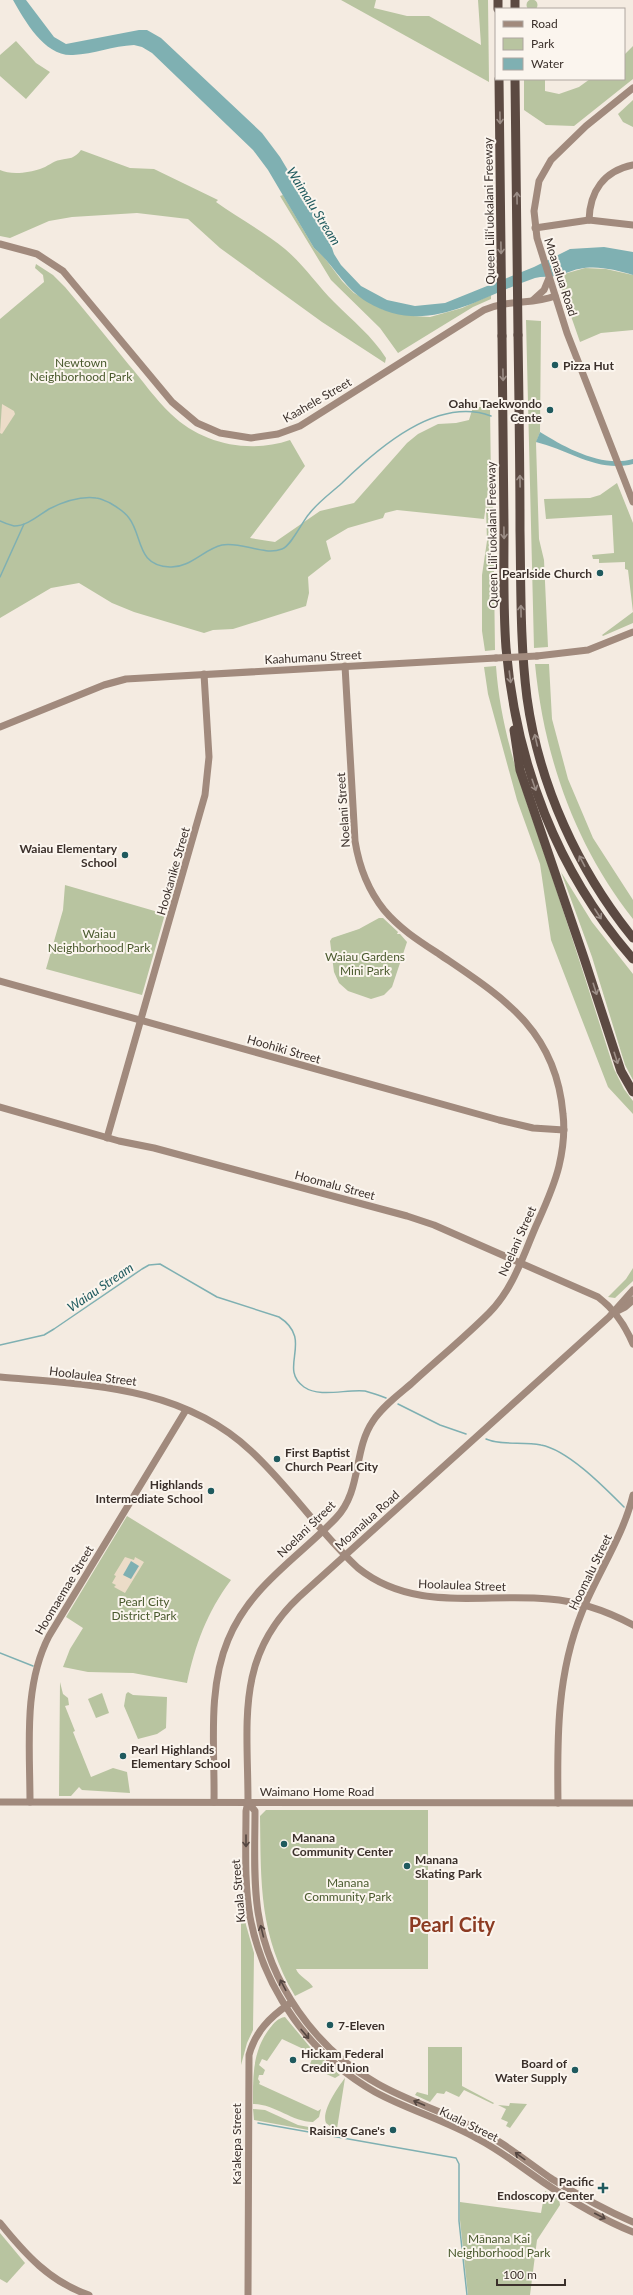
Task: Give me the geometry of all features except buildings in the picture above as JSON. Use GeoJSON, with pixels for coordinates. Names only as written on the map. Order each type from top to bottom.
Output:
{"type":"FeatureCollection","features":[{"type":"Feature","properties":{"kind":"highway","name":"Queen Liliʻuokalani Freeway"},"geometry":{"type":"LineString","coordinates":[[499,80],[505,620],[513,707],[530,774],[555,837],[577,880],[600,917],[633,959]]}},
{"type":"Feature","properties":{"kind":"highway"},"geometry":{"type":"LineString","coordinates":[[515,80],[521,617],[528,700],[539,755],[553,797],[582,860],[601,894],[633,938]]}},
{"type":"Feature","properties":{"kind":"highway"},"geometry":{"type":"LineString","coordinates":[[513,707],[515,743],[520,770],[621,1071],[633,1092]]}},
{"type":"Feature","properties":{"kind":"highway"},"geometry":{"type":"LineString","coordinates":[[601,894],[633,928]]}},
{"type":"Feature","properties":{"kind":"street","name":"Moanalua Road"},"geometry":{"type":"LineString","coordinates":[[633,88],[586,126],[547,166],[539,181],[535,200],[535,228],[549,278],[572,347],[633,502]]}},
{"type":"Feature","properties":{"kind":"street"},"geometry":{"type":"LineString","coordinates":[[589,220],[592,197],[601,183],[613,172],[633,164]]}},
{"type":"Feature","properties":{"kind":"street"},"geometry":{"type":"LineString","coordinates":[[535,228],[589,220],[633,224]]}},
{"type":"Feature","properties":{"kind":"street","name":"Kaahele Street"},"geometry":{"type":"LineString","coordinates":[[0,244],[37,254],[57,266],[177,408],[204,427],[240,437],[266,436],[296,428],[481,311],[503,303],[555,296]]}},
{"type":"Feature","properties":{"kind":"street"},"geometry":{"type":"LineString","coordinates":[[533,300],[544,290],[549,278]]}},
{"type":"Feature","properties":{"kind":"street","name":"Kaahumanu Street"},"geometry":{"type":"LineString","coordinates":[[0,727],[115,681],[133,678],[537,656],[588,650],[633,632]]}},
{"type":"Feature","properties":{"kind":"street","name":"Noelani Street"},"geometry":{"type":"LineString","coordinates":[[214,1802],[216,1685],[228,1639],[241,1614],[257,1592],[337,1518],[346,1505],[352,1490],[369,1428],[392,1401],[495,1307],[508,1289],[557,1174],[564,1130],[562,1100],[555,1073],[544,1048],[525,1020],[495,993],[401,927],[383,908],[368,884],[359,860],[356,841],[346,666]]}},
{"type":"Feature","properties":{"kind":"street","name":"Hookanike Street"},"geometry":{"type":"LineString","coordinates":[[107,1138],[205,795],[208,757],[204,674]]}},
{"type":"Feature","properties":{"kind":"street","name":"Hoohiki Street"},"geometry":{"type":"LineString","coordinates":[[0,981],[498,1120],[533,1128],[564,1130]]}},
{"type":"Feature","properties":{"kind":"street","name":"Hoomalu Street"},"geometry":{"type":"LineString","coordinates":[[0,1107],[107,1138],[154,1148],[407,1216],[434,1225],[591,1293],[614,1312],[633,1344]]}},
{"type":"Feature","properties":{"kind":"street","name":"Moanalua Road"},"geometry":{"type":"LineString","coordinates":[[248,1802],[248,1697],[252,1671],[265,1637],[282,1614],[345,1555],[614,1312],[620,1302],[633,1290]]}},
{"type":"Feature","properties":{"kind":"street","name":"Moanalua Road"},"geometry":{"type":"LineString","coordinates":[[614,1312],[625,1307],[633,1300]]}},
{"type":"Feature","properties":{"kind":"street","name":"Hoolaulea Street"},"geometry":{"type":"LineString","coordinates":[[0,1377],[120,1388],[152,1396],[211,1421],[241,1442],[358,1568],[375,1580],[406,1593],[437,1598],[551,1599],[585,1605],[633,1625]]}},
{"type":"Feature","properties":{"kind":"street","name":"Hoomaemae Street"},"geometry":{"type":"LineString","coordinates":[[30,1802],[31,1693],[42,1653],[49,1636],[186,1410]]}},
{"type":"Feature","properties":{"kind":"street","name":"Hoomalu Street"},"geometry":{"type":"LineString","coordinates":[[558,1803],[558,1717],[561,1688],[571,1644],[585,1605],[620,1535],[633,1495]]}},
{"type":"Feature","properties":{"kind":"street","name":"Waimano Home Road"},"geometry":{"type":"LineString","coordinates":[[0,1802],[633,1803]]}},
{"type":"Feature","properties":{"kind":"street","name":"Kuala Street"},"geometry":{"type":"LineString","coordinates":[[248,1802],[255,1811],[255,1892],[260,1925],[272,1963],[292,2002],[326,2044],[350,2066],[389,2090],[453,2117],[505,2144],[570,2190],[633,2222]]}},
{"type":"Feature","properties":{"kind":"street","name":"Kuala Street"},"geometry":{"type":"LineString","coordinates":[[248,1802],[246,1811],[246,1875],[250,1916],[266,1969],[285,2007],[313,2042],[345,2072],[377,2093],[457,2128],[500,2152],[565,2197],[633,2232]]}},
{"type":"Feature","properties":{"kind":"street","name":"Ka'akepa Street"},"geometry":{"type":"LineString","coordinates":[[248,2295],[248,2061],[251,2048],[258,2034],[271,2018],[292,2002]]}},
{"type":"Feature","properties":{"kind":"street"},"geometry":{"type":"LineString","coordinates":[[345,2072],[350,2066]]}},
{"type":"Feature","properties":{"kind":"street"},"geometry":{"type":"LineString","coordinates":[[500,2152],[505,2144]]}},
{"type":"Feature","properties":{"kind":"street"},"geometry":{"type":"LineString","coordinates":[[0,2223],[38,2266],[65,2285],[89,2295]]}},
{"type":"Feature","properties":{"kind":"green space"},"geometry":{"type":"Polygon","coordinates":[[[532,-1],[537,3],[536,8],[528,8],[526,5],[528,1],[532,-1]]]}},
{"type":"Feature","properties":{"kind":"green space"},"geometry":{"type":"Polygon","coordinates":[[[341,0],[376,0],[374,8],[407,16],[429,16],[481,45],[478,0],[488,0],[489,82],[341,0]]]}},
{"type":"Feature","properties":{"kind":"green space"},"geometry":{"type":"Polygon","coordinates":[[[16,41],[36,63],[50,72],[26,99],[0,76],[0,55],[16,41]]]}},
{"type":"Feature","properties":{"kind":"green space"},"geometry":{"type":"Polygon","coordinates":[[[633,46],[633,79],[574,126],[546,125],[524,110],[524,80],[545,80],[545,91],[559,94],[579,87],[589,80],[625,80],[625,54],[633,46]]]}},
{"type":"Feature","properties":{"kind":"green space"},"geometry":{"type":"Polygon","coordinates":[[[633,100],[633,127],[623,122],[618,114],[633,100]]]}},
{"type":"Feature","properties":{"kind":"green space"},"geometry":{"type":"Polygon","coordinates":[[[81,150],[130,168],[154,169],[218,200],[216,202],[269,237],[292,255],[334,302],[375,343],[386,358],[385,363],[322,322],[220,248],[188,219],[137,213],[72,217],[49,221],[10,238],[0,236],[0,170],[14,173],[36,170],[57,161],[72,158],[81,150]]]}},
{"type":"Feature","properties":{"kind":"green space"},"geometry":{"type":"Polygon","coordinates":[[[283,195],[314,248],[324,257],[342,281],[354,293],[382,309],[413,316],[430,317],[462,308],[491,295],[491,299],[473,307],[398,353],[380,328],[331,280],[280,196],[283,195]]]}},
{"type":"Feature","properties":{"kind":"green space","name":"Newtown Neighborhood Park"},"geometry":{"type":"Polygon","coordinates":[[[36,264],[53,275],[65,287],[160,402],[183,424],[197,433],[227,444],[258,446],[290,440],[305,466],[250,538],[275,542],[320,511],[354,503],[407,443],[418,434],[438,424],[456,423],[469,420],[473,407],[490,407],[491,482],[487,483],[488,490],[484,519],[397,510],[385,513],[383,518],[348,528],[326,541],[331,559],[308,577],[309,593],[306,606],[233,629],[213,630],[204,633],[134,612],[112,603],[79,583],[51,588],[0,618],[0,319],[44,282],[43,275],[35,268],[36,264]]]}},
{"type":"Feature","properties":{"kind":"green space"},"geometry":{"type":"Polygon","coordinates":[[[585,268],[606,269],[633,275],[633,330],[601,333],[580,342],[557,276],[585,268]]]}},
{"type":"Feature","properties":{"kind":"green space"},"geometry":{"type":"Polygon","coordinates":[[[526,320],[541,321],[540,432],[536,443],[539,539],[544,560],[548,647],[534,648],[526,320]]]}},
{"type":"Feature","properties":{"kind":"green space"},"geometry":{"type":"Polygon","coordinates":[[[617,483],[633,523],[633,612],[628,570],[625,569],[625,562],[599,563],[599,559],[593,559],[592,555],[614,553],[612,515],[546,519],[544,499],[590,498],[600,495],[617,483]]]}},
{"type":"Feature","properties":{"kind":"green space"},"geometry":{"type":"Polygon","coordinates":[[[490,491],[493,499],[495,650],[485,651],[482,631],[482,575],[487,541],[486,509],[490,491]]]}},
{"type":"Feature","properties":{"kind":"green space"},"geometry":{"type":"Polygon","coordinates":[[[633,612],[633,623],[603,636],[602,635],[633,612]]]}},
{"type":"Feature","properties":{"kind":"green space"},"geometry":{"type":"Polygon","coordinates":[[[535,664],[549,664],[552,719],[568,779],[593,838],[633,900],[633,919],[594,861],[566,799],[546,733],[539,699],[535,664]]]}},
{"type":"Feature","properties":{"kind":"green space"},"geometry":{"type":"Polygon","coordinates":[[[496,666],[503,717],[515,766],[614,1069],[624,1089],[633,1101],[633,1114],[608,1087],[551,940],[540,864],[517,800],[488,694],[484,667],[496,666]]]}},
{"type":"Feature","properties":{"kind":"green space"},"geometry":{"type":"Polygon","coordinates":[[[561,872],[592,922],[633,974],[633,1080],[625,1065],[592,957],[561,872]]]}},
{"type":"Feature","properties":{"kind":"green space","name":"Waiau Neighborhood Park"},"geometry":{"type":"Polygon","coordinates":[[[65,885],[165,914],[142,995],[46,969],[63,910],[65,885]]]}},
{"type":"Feature","properties":{"kind":"green space","name":"Waiau Gardens Mini Park"},"geometry":{"type":"Polygon","coordinates":[[[379,918],[383,918],[398,932],[397,934],[400,934],[407,942],[392,987],[384,995],[371,999],[348,991],[339,983],[334,972],[330,941],[332,938],[359,929],[379,918]]]}},
{"type":"Feature","properties":{"kind":"green space"},"geometry":{"type":"Polygon","coordinates":[[[633,1268],[633,1281],[615,1298],[608,1297],[626,1279],[633,1268]]]}},
{"type":"Feature","properties":{"kind":"green space","name":"Pearl City District Park"},"geometry":{"type":"Polygon","coordinates":[[[127,1516],[231,1580],[215,1604],[203,1629],[194,1655],[187,1683],[133,1673],[88,1672],[63,1667],[70,1649],[83,1628],[66,1617],[127,1516]]]}},
{"type":"Feature","properties":{"kind":"green space"},"geometry":{"type":"Polygon","coordinates":[[[60,1682],[63,1694],[68,1698],[69,1705],[65,1706],[75,1731],[73,1732],[91,1777],[113,1768],[127,1772],[130,1793],[82,1790],[79,1787],[71,1796],[59,1796],[60,1682]]]}},
{"type":"Feature","properties":{"kind":"green space"},"geometry":{"type":"Polygon","coordinates":[[[128,1692],[133,1695],[167,1697],[166,1728],[157,1734],[138,1739],[124,1706],[126,1694],[128,1692]]]}},
{"type":"Feature","properties":{"kind":"green space"},"geometry":{"type":"Polygon","coordinates":[[[102,1693],[109,1713],[96,1718],[88,1699],[102,1693]]]}},
{"type":"Feature","properties":{"kind":"green space","name":"Manana Community Park"},"geometry":{"type":"Polygon","coordinates":[[[266,1810],[428,1810],[428,1969],[296,1969],[297,1972],[313,1987],[295,1996],[283,1974],[274,1952],[264,1909],[260,1816],[266,1810]]]}},
{"type":"Feature","properties":{"kind":"green space"},"geometry":{"type":"Polygon","coordinates":[[[241,1888],[246,1925],[254,1953],[253,2030],[247,2043],[241,2065],[241,1888]]]}},
{"type":"Feature","properties":{"kind":"green space"},"geometry":{"type":"Polygon","coordinates":[[[285,2017],[310,2047],[340,2075],[335,2078],[320,2071],[322,2068],[315,2064],[313,2068],[308,2069],[314,2054],[282,2039],[267,2061],[262,2059],[259,2065],[265,2070],[263,2075],[259,2075],[259,2084],[318,2111],[321,2109],[319,2117],[313,2122],[298,2119],[269,2107],[253,2104],[255,2064],[260,2046],[273,2024],[285,2017]]]}},
{"type":"Feature","properties":{"kind":"green space"},"geometry":{"type":"Polygon","coordinates":[[[428,2047],[462,2047],[462,2086],[494,2103],[493,2104],[464,2090],[459,2097],[446,2091],[444,2094],[437,2093],[430,2102],[415,2095],[417,2092],[428,2095],[428,2047]]]}},
{"type":"Feature","properties":{"kind":"green space"},"geometry":{"type":"Polygon","coordinates":[[[345,2078],[336,2135],[254,2120],[253,2109],[265,2110],[298,2125],[330,2131],[330,2126],[326,2123],[326,2112],[331,2099],[345,2078]]]}},
{"type":"Feature","properties":{"kind":"green space"},"geometry":{"type":"Polygon","coordinates":[[[510,2103],[527,2104],[510,2128],[506,2126],[508,2122],[501,2119],[506,2109],[498,2105],[509,2106],[510,2103]]]}},
{"type":"Feature","properties":{"kind":"green space","name":"Mānana Kai Neighborhood Park"},"geometry":{"type":"Polygon","coordinates":[[[545,2191],[559,2199],[560,2205],[537,2240],[530,2295],[468,2295],[460,2220],[460,2202],[541,2213],[545,2191]]]}},
{"type":"Feature","properties":{"kind":"green space"},"geometry":{"type":"Polygon","coordinates":[[[0,2233],[25,2263],[7,2283],[0,2279],[0,2233]]]}},
{"type":"Feature","properties":{"kind":"shaded area"},"geometry":{"type":"Polygon","coordinates":[[[2,404],[14,411],[15,414],[2,434],[0,433],[2,404]]]}},
{"type":"Feature","properties":{"kind":"shaded area"},"geometry":{"type":"Polygon","coordinates":[[[125,1557],[134,1560],[135,1557],[144,1562],[125,1593],[114,1587],[116,1585],[112,1583],[116,1576],[114,1575],[125,1557]]]}},
{"type":"Feature","properties":{"kind":"water"},"geometry":{"type":"Polygon","coordinates":[[[13,0],[26,0],[54,37],[66,44],[139,30],[147,30],[161,38],[262,133],[280,157],[329,239],[334,254],[341,265],[361,286],[387,300],[415,306],[445,303],[534,267],[570,249],[604,247],[633,252],[633,275],[620,271],[586,268],[559,275],[535,278],[452,311],[431,315],[411,316],[389,312],[367,302],[351,290],[314,248],[268,170],[253,150],[152,53],[142,47],[134,45],[81,54],[63,54],[45,44],[37,36],[13,0]]]}},
{"type":"Feature","properties":{"kind":"water"},"geometry":{"type":"Polygon","coordinates":[[[540,432],[585,455],[609,461],[633,459],[633,464],[620,466],[608,465],[584,459],[536,442],[540,432]]]}},
{"type":"Feature","properties":{"kind":"water"},"geometry":{"type":"Polygon","coordinates":[[[131,1561],[139,1566],[131,1579],[123,1575],[131,1561]]]}},
{"type":"Feature","properties":{"kind":"waterway"},"geometry":{"type":"LineString","coordinates":[[0,521],[14,526],[19,526],[49,509],[66,502],[84,498],[98,498],[120,509],[127,516],[133,525],[146,556],[151,561],[159,565],[170,567],[184,565],[215,547],[229,544],[260,550],[275,551],[282,549],[289,543],[306,518],[320,502],[373,455],[410,429],[430,419],[450,413],[471,412],[491,416]]}},
{"type":"Feature","properties":{"kind":"waterway"},"geometry":{"type":"LineString","coordinates":[[0,577],[24,524]]}},
{"type":"Feature","properties":{"kind":"waterway","name":"Waiau Stream"},"geometry":{"type":"LineString","coordinates":[[0,1345],[44,1335],[142,1269],[149,1265],[160,1264],[217,1297],[279,1317],[289,1326],[294,1335],[296,1344],[294,1371],[297,1379],[304,1387],[310,1390],[325,1393],[365,1391],[386,1398]]}},
{"type":"Feature","properties":{"kind":"waterway","name":"Waiau Stream"},"geometry":{"type":"LineString","coordinates":[[398,1404],[440,1425],[466,1434]]}},
{"type":"Feature","properties":{"kind":"waterway","name":"Waiau Stream"},"geometry":{"type":"LineString","coordinates":[[486,1439],[499,1442],[534,1444],[551,1448],[563,1454],[585,1470],[624,1507]]}},
{"type":"Feature","properties":{"kind":"waterway"},"geometry":{"type":"LineString","coordinates":[[0,1653],[33,1666]]}},
{"type":"Feature","properties":{"kind":"waterway"},"geometry":{"type":"LineString","coordinates":[[258,2123],[456,2158],[459,2164],[459,2221],[467,2295]]}},
{"type":"Feature","properties":{"kind":"place","name":"Pizza Hut"},"geometry":{"type":"Point","coordinates":[555,365]}},
{"type":"Feature","properties":{"kind":"place","name":"Oahu Taekwondo Cente"},"geometry":{"type":"Point","coordinates":[550,410]}},
{"type":"Feature","properties":{"kind":"place","name":"Pearlside Church"},"geometry":{"type":"Point","coordinates":[600,573]}},
{"type":"Feature","properties":{"kind":"place","name":"Waiau Elementary School"},"geometry":{"type":"Point","coordinates":[125,855]}},
{"type":"Feature","properties":{"kind":"place","name":"First Baptist Church Pearl City"},"geometry":{"type":"Point","coordinates":[277,1459]}},
{"type":"Feature","properties":{"kind":"place","name":"Highlands Intermediate School"},"geometry":{"type":"Point","coordinates":[211,1491]}},
{"type":"Feature","properties":{"kind":"place","name":"Pearl Highlands Elementary School"},"geometry":{"type":"Point","coordinates":[123,1756]}},
{"type":"Feature","properties":{"kind":"place","name":"Manana Community Center"},"geometry":{"type":"Point","coordinates":[284,1844]}},
{"type":"Feature","properties":{"kind":"place","name":"Manana Skating Park"},"geometry":{"type":"Point","coordinates":[407,1866]}},
{"type":"Feature","properties":{"kind":"place","name":"7-Eleven"},"geometry":{"type":"Point","coordinates":[330,2025]}},
{"type":"Feature","properties":{"kind":"place","name":"Hickam Federal Credit Union"},"geometry":{"type":"Point","coordinates":[293,2060]}},
{"type":"Feature","properties":{"kind":"place","name":"Board of Water Supply"},"geometry":{"type":"Point","coordinates":[575,2070]}},
{"type":"Feature","properties":{"kind":"place","name":"Raising Cane's"},"geometry":{"type":"Point","coordinates":[393,2130]}},
{"type":"Feature","properties":{"kind":"place","name":"Pacific Endoscopy Center"},"geometry":{"type":"Point","coordinates":[603,2188]}},
{"type":"Feature","properties":{"kind":"district","name":"Pearl City"},"geometry":{"type":"Point","coordinates":[452,1924]}},
{"type":"Feature","properties":{"kind":"water label","name":"Waimalu Stream"},"geometry":{"type":"Point","coordinates":[314,206]}}]}
